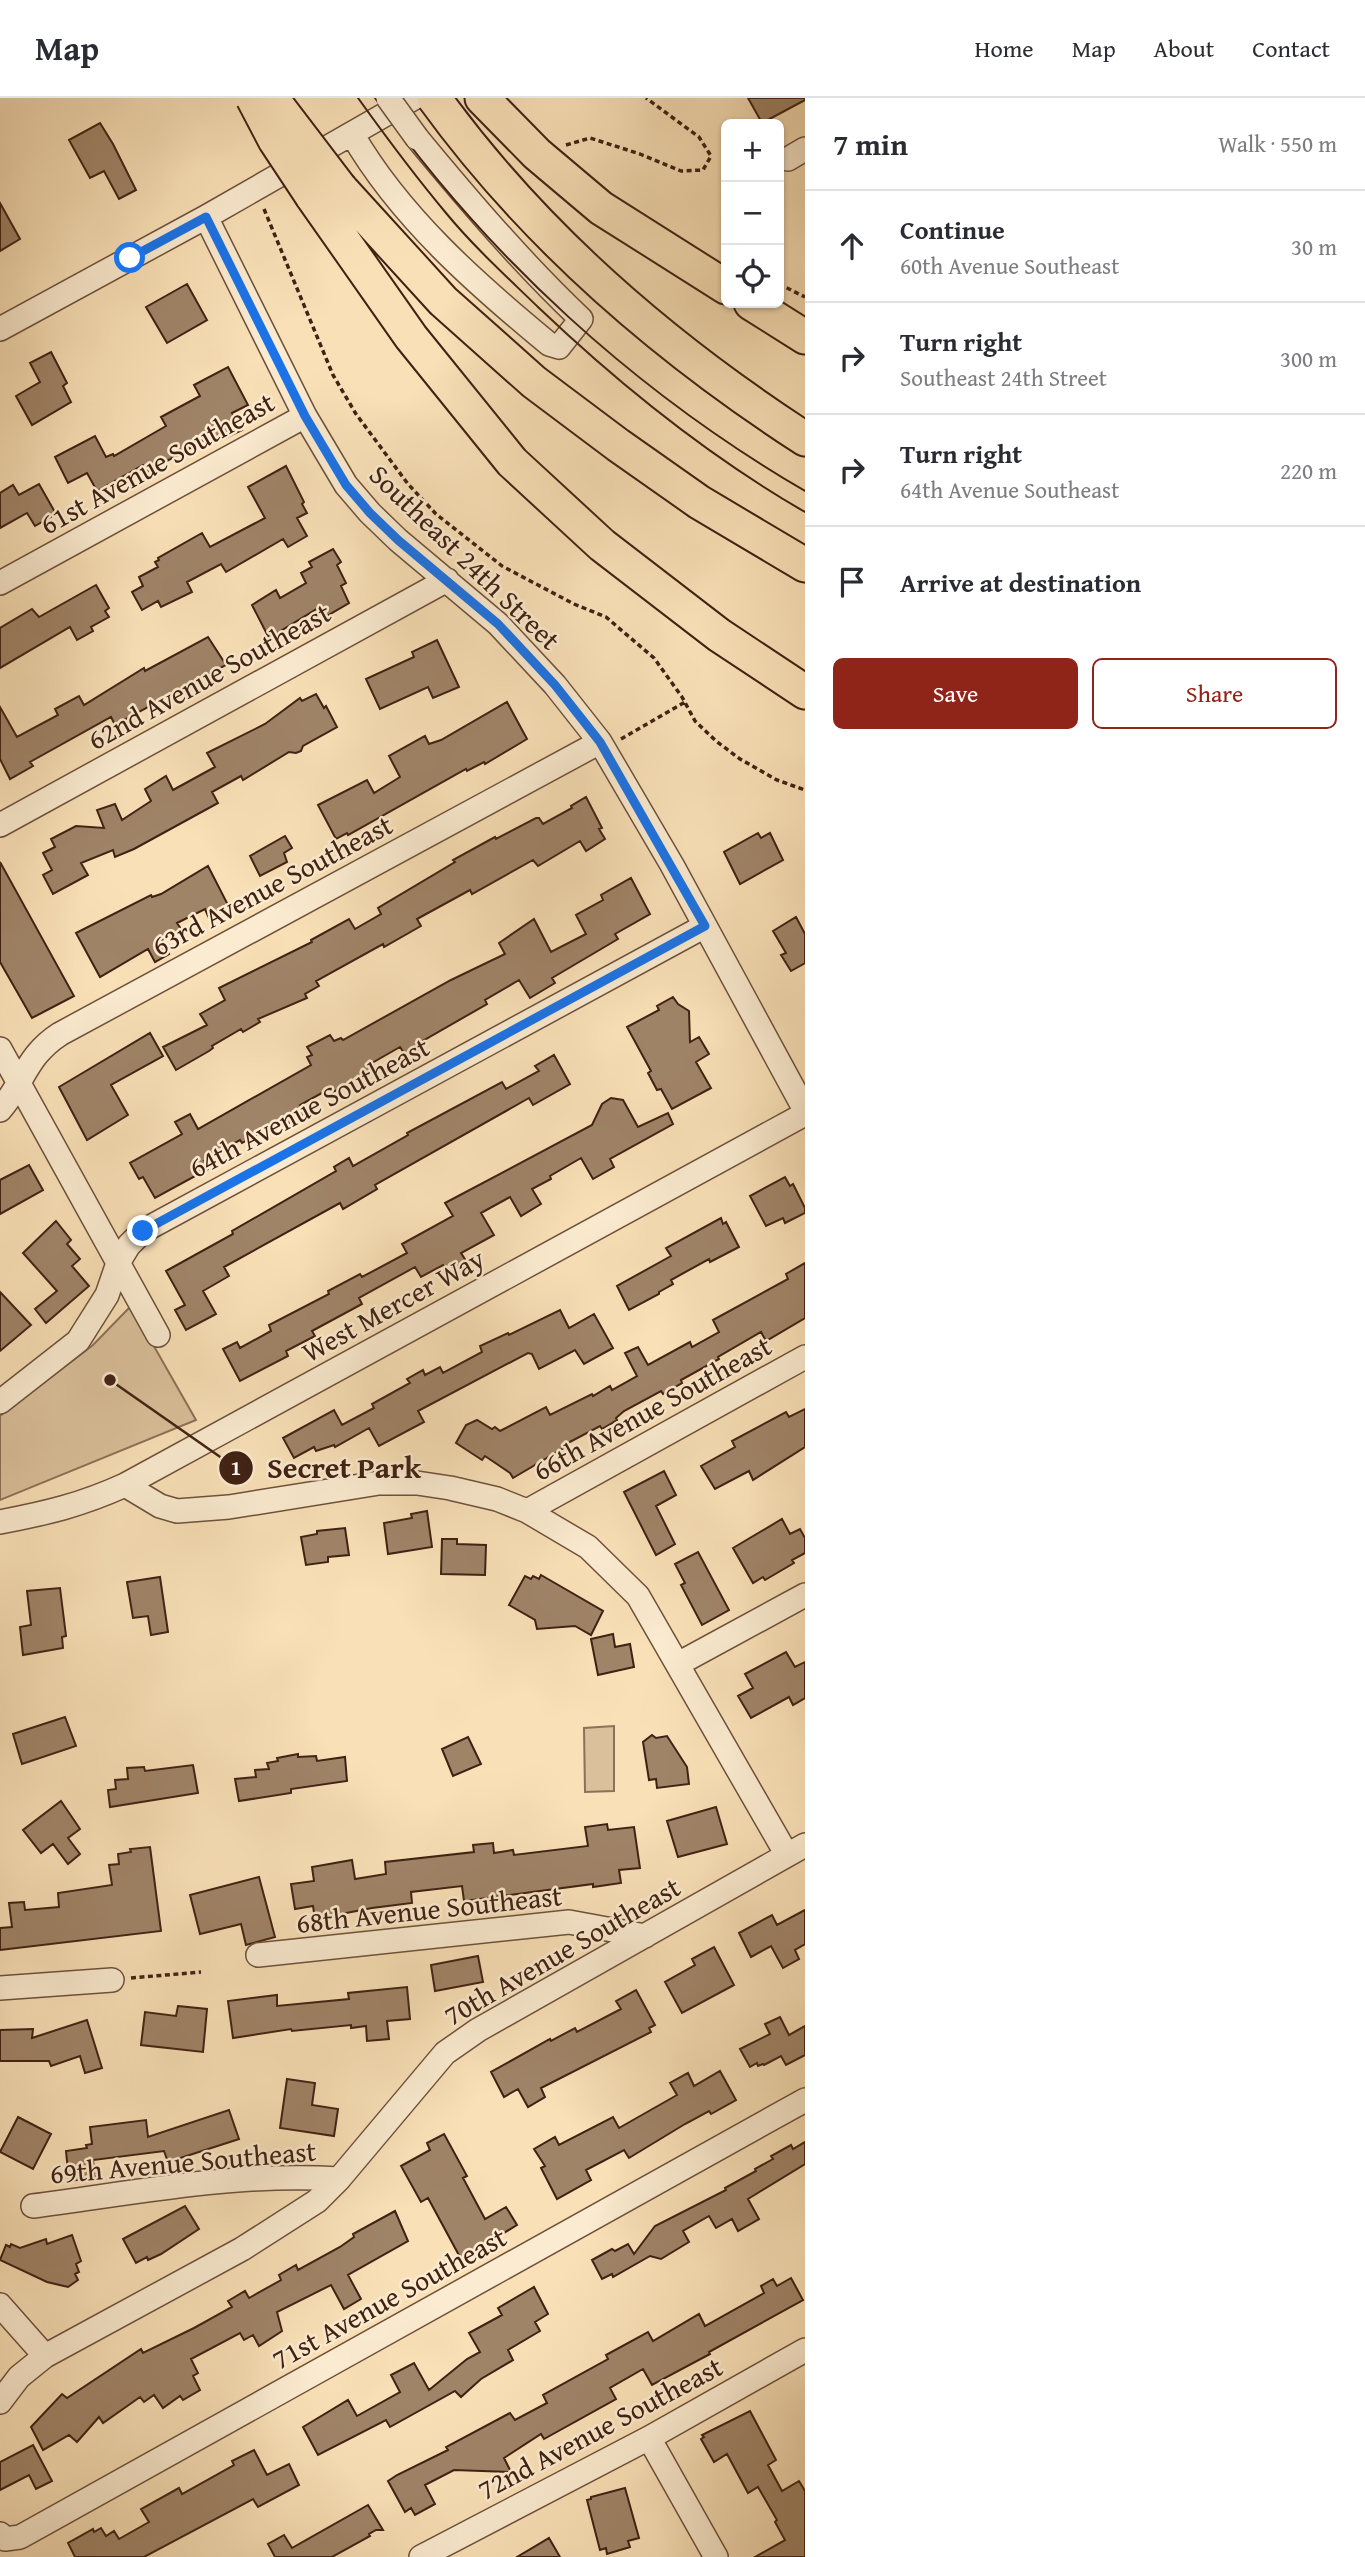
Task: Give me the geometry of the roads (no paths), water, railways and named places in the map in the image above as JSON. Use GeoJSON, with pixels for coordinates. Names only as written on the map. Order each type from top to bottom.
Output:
{"type":"FeatureCollection","features":[{"type":"Feature","properties":{"kind":"highway"},"geometry":{"type":"LineString","coordinates":[[253,98],[275,140],[326,192],[534,382],[699,502],[805,565]]}},
{"type":"Feature","properties":{"kind":"highway"},"geometry":{"type":"LineString","coordinates":[[273,98],[411,337],[512,462],[602,545],[719,635],[805,692]]}},
{"type":"Feature","properties":{"kind":"highway"},"geometry":{"type":"LineString","coordinates":[[434,98],[462,137],[558,243],[656,333],[723,384],[805,439]]}},
{"type":"Feature","properties":{"kind":"highway"},"geometry":{"type":"LineString","coordinates":[[493,109],[547,163],[601,208],[721,284]]}},
{"type":"Feature","properties":{"kind":"highway"},"geometry":{"type":"LineString","coordinates":[[759,308],[805,337]]}},
{"type":"Feature","properties":{"kind":"street"},"geometry":{"type":"LineString","coordinates":[[352,134],[369,162],[395,195],[467,273],[549,344],[559,347],[581,319],[543,283],[485,219],[417,138],[388,98]]}},
{"type":"Feature","properties":{"kind":"street"},"geometry":{"type":"LineString","coordinates":[[0,329],[255,190],[414,98]]}},
{"type":"Feature","properties":{"kind":"street","name":"Southeast 24th Street"},"geometry":{"type":"LineString","coordinates":[[206,217],[305,416],[346,485],[398,540],[498,624],[555,685],[602,746],[705,926],[805,1112]]}},
{"type":"Feature","properties":{"kind":"street","name":"61st Avenue Southeast"},"geometry":{"type":"LineString","coordinates":[[0,583],[305,416]]}},
{"type":"Feature","properties":{"kind":"street","name":"62nd Avenue Southeast"},"geometry":{"type":"LineString","coordinates":[[0,825],[447,580]]}},
{"type":"Feature","properties":{"kind":"street","name":"63rd Avenue Southeast"},"geometry":{"type":"LineString","coordinates":[[0,1110],[19,1084],[29,1062],[43,1045],[60,1034],[602,746]]}},
{"type":"Feature","properties":{"kind":"street","name":"64th Avenue Southeast"},"geometry":{"type":"LineString","coordinates":[[0,1402],[78,1341],[107,1295],[118,1263],[129,1245],[143,1231],[705,926]]}},
{"type":"Feature","properties":{"kind":"street"},"geometry":{"type":"LineString","coordinates":[[0,1049],[158,1335]]}},
{"type":"Feature","properties":{"kind":"street","name":"West Mercer Way"},"geometry":{"type":"LineString","coordinates":[[0,1522],[57,1511],[92,1500],[125,1485],[805,1112]]}},
{"type":"Feature","properties":{"kind":"street","name":"66th Avenue Southeast"},"geometry":{"type":"LineString","coordinates":[[527,1511],[805,1357]]}},
{"type":"Feature","properties":{"kind":"street"},"geometry":{"type":"LineString","coordinates":[[125,1485],[160,1506],[177,1511],[229,1507],[379,1483],[417,1483],[497,1499],[527,1511],[588,1547],[639,1596],[678,1664],[796,1850]]}},
{"type":"Feature","properties":{"kind":"street"},"geometry":{"type":"LineString","coordinates":[[678,1664],[805,1595]]}},
{"type":"Feature","properties":{"kind":"street","name":"70th Avenue Southeast"},"geometry":{"type":"LineString","coordinates":[[0,2402],[19,2378],[45,2357],[242,2249],[317,2201],[339,2179],[445,2053],[478,2030],[796,1850]]}},
{"type":"Feature","properties":{"kind":"street","name":"68th Avenue Southeast"},"geometry":{"type":"LineString","coordinates":[[258,1955],[569,1922],[645,1936]]}},
{"type":"Feature","properties":{"kind":"street"},"geometry":{"type":"LineString","coordinates":[[0,1988],[112,1980]]}},
{"type":"Feature","properties":{"kind":"street","name":"71st Avenue Southeast"},"geometry":{"type":"LineString","coordinates":[[0,2534],[5,2539],[20,2536],[805,2100]]}},
{"type":"Feature","properties":{"kind":"street","name":"69th Avenue Southeast"},"geometry":{"type":"LineString","coordinates":[[33,2206],[205,2184],[298,2176],[339,2179]]}},
{"type":"Feature","properties":{"kind":"street"},"geometry":{"type":"LineString","coordinates":[[0,2305],[45,2357]]}},
{"type":"Feature","properties":{"kind":"street","name":"72nd Avenue Southeast"},"geometry":{"type":"LineString","coordinates":[[421,2557],[649,2438],[805,2350]]}},
{"type":"Feature","properties":{"kind":"street"},"geometry":{"type":"LineString","coordinates":[[649,2438],[716,2557]]}},
{"type":"Feature","properties":{"kind":"tram line"},"geometry":{"type":"LineString","coordinates":[[358,98],[457,226],[570,337],[666,418],[734,467],[805,512]]}},
{"type":"Feature","properties":{"kind":"tram line"},"geometry":{"type":"LineString","coordinates":[[375,98],[419,157],[466,213],[569,317],[625,366],[683,411],[805,491]]}},
{"type":"Feature","properties":{"kind":"place","name":"Secret Park"},"geometry":{"type":"Point","coordinates":[110,1380]}}]}
